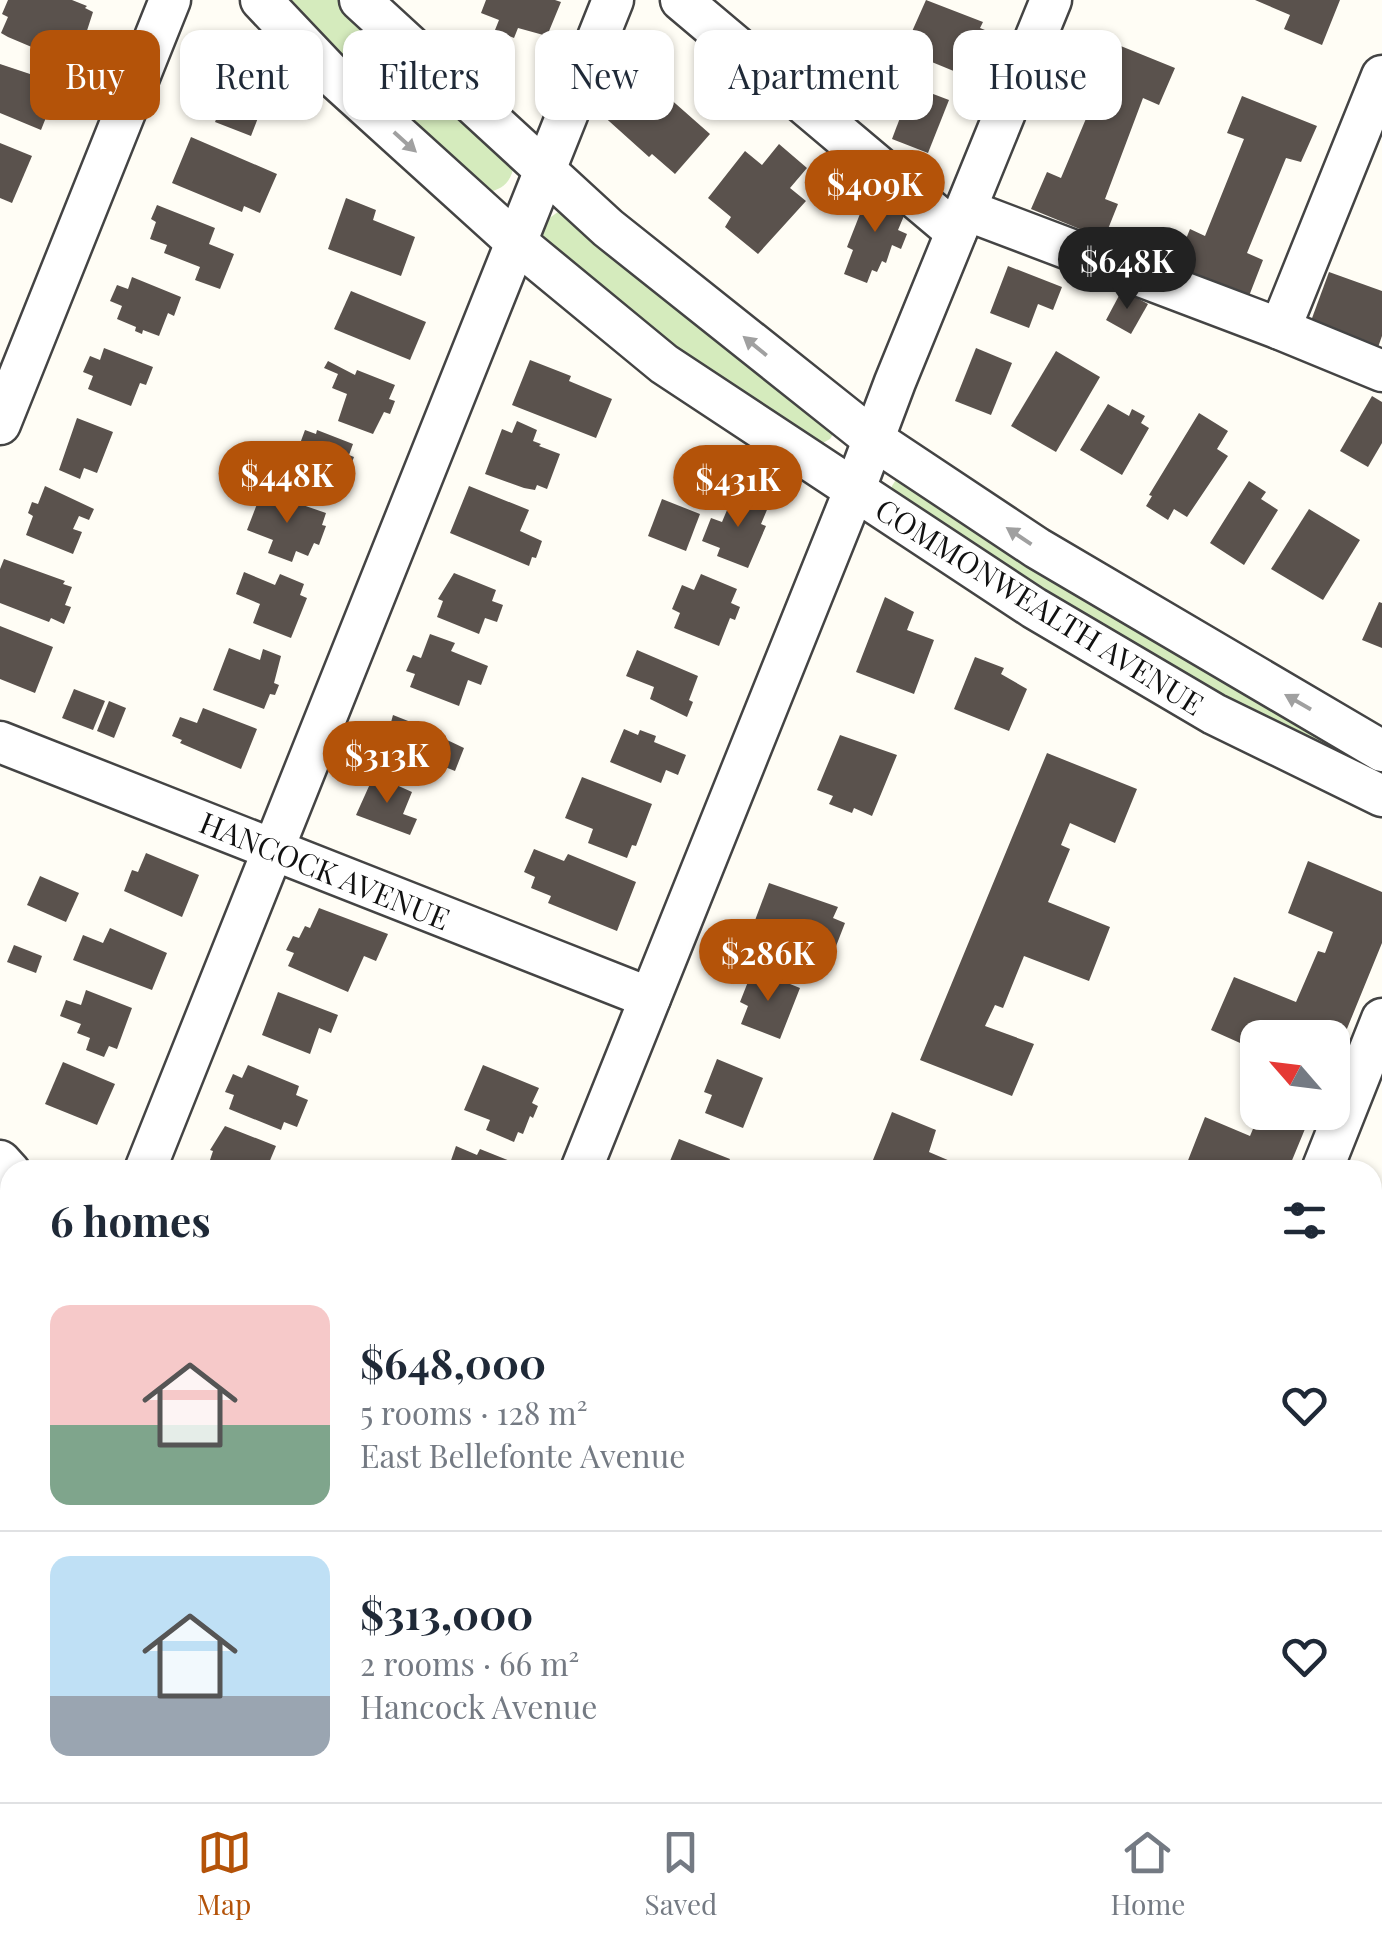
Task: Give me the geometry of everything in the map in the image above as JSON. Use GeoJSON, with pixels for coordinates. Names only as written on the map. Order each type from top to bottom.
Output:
{"type":"FeatureCollection","features":[{"type":"Feature","properties":{"kind":"street"},"geometry":{"type":"LineString","coordinates":[[0,424],[170,0]]}},
{"type":"Feature","properties":{"kind":"street","name":"COMMONWEALTH AVENUE"},"geometry":{"type":"LineString","coordinates":[[261,0],[335,78],[516,242],[664,364],[1034,608],[1214,714],[1382,796]]}},
{"type":"Feature","properties":{"kind":"street","name":"COMMONWEALTH AVENUE"},"geometry":{"type":"LineString","coordinates":[[360,0],[608,228],[873,439],[1036,548],[1382,751]]}},
{"type":"Feature","properties":{"kind":"street"},"geometry":{"type":"LineString","coordinates":[[149,1160],[613,0]]}},
{"type":"Feature","properties":{"kind":"street"},"geometry":{"type":"LineString","coordinates":[[682,0],[961,221],[1280,328],[1382,371]]}},
{"type":"Feature","properties":{"kind":"street"},"geometry":{"type":"LineString","coordinates":[[585,1160],[1051,0]]}},
{"type":"Feature","properties":{"kind":"street"},"geometry":{"type":"LineString","coordinates":[[1280,328],[1382,76]]}},
{"type":"Feature","properties":{"kind":"street","name":"HANCOCK AVENUE"},"geometry":{"type":"LineString","coordinates":[[0,742],[650,998]]}},
{"type":"Feature","properties":{"kind":"street"},"geometry":{"type":"LineString","coordinates":[[1326,1160],[1382,1018]]}},
{"type":"Feature","properties":{"kind":"green space"},"geometry":{"type":"Polygon","coordinates":[[[280,0],[351,0],[381,30],[343,30],[343,59],[323,40],[323,30],[312,30],[280,0]]]}},
{"type":"Feature","properties":{"kind":"green space"},"geometry":{"type":"Polygon","coordinates":[[[409,120],[470,120],[514,164],[506,183],[486,192],[409,120]]]}},
{"type":"Feature","properties":{"kind":"green space"},"geometry":{"type":"Polygon","coordinates":[[[562,209],[835,431],[830,439],[819,445],[701,373],[540,237],[544,222],[562,209]]]}},
{"type":"Feature","properties":{"kind":"green space"},"geometry":{"type":"Polygon","coordinates":[[[897,478],[1382,766],[1382,785],[1219,702],[892,494],[897,478]]]}},
{"type":"Feature","properties":{"kind":"building"},"geometry":{"type":"Polygon","coordinates":[[[8,0],[72,0],[93,12],[87,30],[30,30],[30,46],[1,33],[8,17],[2,14],[8,0]]]}},
{"type":"Feature","properties":{"kind":"building"},"geometry":{"type":"Polygon","coordinates":[[[486,0],[561,2],[549,30],[535,33],[518,28],[515,36],[515,30],[495,30],[499,20],[481,13],[486,0]]]}},
{"type":"Feature","properties":{"kind":"building"},"geometry":{"type":"Polygon","coordinates":[[[926,0],[983,22],[980,28],[985,30],[953,30],[953,71],[933,63],[933,30],[913,30],[926,0]]]}},
{"type":"Feature","properties":{"kind":"building"},"geometry":{"type":"Polygon","coordinates":[[[1255,0],[1340,0],[1322,45],[1284,29],[1290,15],[1255,0]]]}},
{"type":"Feature","properties":{"kind":"building"},"geometry":{"type":"Polygon","coordinates":[[[1122,47],[1175,68],[1159,105],[1143,98],[1105,199],[1118,204],[1104,239],[1031,209],[1047,172],[1061,178],[1085,120],[1122,120],[1122,47]]]}},
{"type":"Feature","properties":{"kind":"building"},"geometry":{"type":"Polygon","coordinates":[[[0,64],[30,74],[30,120],[45,120],[41,130],[0,113],[0,64]]]}},
{"type":"Feature","properties":{"kind":"building"},"geometry":{"type":"Polygon","coordinates":[[[933,94],[949,100],[928,153],[892,139],[899,120],[933,120],[933,94]]]}},
{"type":"Feature","properties":{"kind":"building"},"geometry":{"type":"Polygon","coordinates":[[[1242,96],[1317,126],[1301,162],[1286,158],[1247,253],[1263,260],[1249,296],[1175,266],[1190,229],[1205,236],[1244,139],[1227,133],[1242,96]]]}},
{"type":"Feature","properties":{"kind":"building"},"geometry":{"type":"Polygon","coordinates":[[[674,102],[710,134],[675,174],[652,154],[649,157],[608,120],[674,120],[674,102]]]}},
{"type":"Feature","properties":{"kind":"building"},"geometry":{"type":"Polygon","coordinates":[[[216,120],[257,120],[251,136],[216,120]]]}},
{"type":"Feature","properties":{"kind":"building"},"geometry":{"type":"Polygon","coordinates":[[[191,137],[277,174],[260,213],[244,206],[242,212],[172,183],[191,137]]]}},
{"type":"Feature","properties":{"kind":"building"},"geometry":{"type":"Polygon","coordinates":[[[0,143],[32,156],[12,203],[0,198],[0,143]]]}},
{"type":"Feature","properties":{"kind":"building"},"geometry":{"type":"Polygon","coordinates":[[[779,144],[807,168],[790,188],[806,201],[758,254],[725,227],[731,217],[708,198],[745,151],[762,165],[779,144]]]}},
{"type":"Feature","properties":{"kind":"building"},"geometry":{"type":"Polygon","coordinates":[[[843,164],[867,182],[847,210],[822,189],[843,164]]]}},
{"type":"Feature","properties":{"kind":"building"},"geometry":{"type":"Polygon","coordinates":[[[878,185],[906,211],[898,230],[907,234],[901,249],[892,245],[886,263],[882,261],[877,272],[872,270],[867,283],[844,274],[853,250],[847,247],[867,196],[873,198],[878,185]]]}},
{"type":"Feature","properties":{"kind":"building"},"geometry":{"type":"Polygon","coordinates":[[[346,198],[376,210],[373,220],[415,237],[401,276],[328,249],[346,198]]]}},
{"type":"Feature","properties":{"kind":"building"},"geometry":{"type":"Polygon","coordinates":[[[157,205],[215,228],[209,244],[234,254],[220,289],[195,280],[200,267],[164,253],[167,245],[150,239],[156,222],[151,219],[157,205]]]}},
{"type":"Feature","properties":{"kind":"building"},"geometry":{"type":"Polygon","coordinates":[[[1008,266],[1062,287],[1053,310],[1038,304],[1029,328],[990,313],[1008,266]]]}},
{"type":"Feature","properties":{"kind":"building"},"geometry":{"type":"Polygon","coordinates":[[[1329,272],[1382,291],[1382,336],[1376,353],[1308,329],[1329,272]]]}},
{"type":"Feature","properties":{"kind":"building"},"geometry":{"type":"Polygon","coordinates":[[[132,277],[181,297],[174,316],[168,313],[159,336],[143,330],[142,334],[117,319],[122,306],[110,301],[117,285],[128,289],[132,277]]]}},
{"type":"Feature","properties":{"kind":"building"},"geometry":{"type":"Polygon","coordinates":[[[1122,290],[1148,304],[1131,334],[1106,320],[1122,290]]]}},
{"type":"Feature","properties":{"kind":"building"},"geometry":{"type":"Polygon","coordinates":[[[351,291],[426,322],[410,360],[334,329],[351,291]]]}},
{"type":"Feature","properties":{"kind":"building"},"geometry":{"type":"Polygon","coordinates":[[[104,348],[153,367],[146,385],[140,383],[131,406],[88,389],[93,376],[83,372],[90,356],[100,360],[104,348]]]}},
{"type":"Feature","properties":{"kind":"building"},"geometry":{"type":"Polygon","coordinates":[[[976,348],[1012,363],[991,415],[955,401],[976,348]]]}},
{"type":"Feature","properties":{"kind":"building"},"geometry":{"type":"Polygon","coordinates":[[[1056,351],[1100,377],[1056,452],[1011,426],[1056,351]]]}},
{"type":"Feature","properties":{"kind":"building"},"geometry":{"type":"Polygon","coordinates":[[[530,360],[571,376],[569,381],[612,399],[596,438],[512,405],[530,360]]]}},
{"type":"Feature","properties":{"kind":"building"},"geometry":{"type":"Polygon","coordinates":[[[328,361],[355,375],[357,370],[395,385],[389,399],[395,401],[390,414],[384,412],[373,434],[338,421],[347,394],[332,388],[338,374],[324,368],[328,361]]]}},
{"type":"Feature","properties":{"kind":"building"},"geometry":{"type":"Polygon","coordinates":[[[1372,396],[1382,402],[1382,443],[1368,467],[1340,451],[1372,396]]]}},
{"type":"Feature","properties":{"kind":"building"},"geometry":{"type":"Polygon","coordinates":[[[1108,404],[1129,416],[1132,409],[1145,416],[1141,423],[1149,428],[1122,475],[1080,450],[1108,404]]]}},
{"type":"Feature","properties":{"kind":"building"},"geometry":{"type":"Polygon","coordinates":[[[1199,413],[1228,431],[1217,449],[1228,456],[1187,517],[1174,509],[1168,520],[1146,506],[1152,496],[1149,495],[1199,413]]]}},
{"type":"Feature","properties":{"kind":"building"},"geometry":{"type":"Polygon","coordinates":[[[77,418],[113,432],[97,473],[84,468],[80,479],[59,470],[77,418]]]}},
{"type":"Feature","properties":{"kind":"building"},"geometry":{"type":"Polygon","coordinates":[[[517,421],[537,430],[533,441],[539,446],[560,454],[547,489],[537,485],[535,490],[524,488],[485,474],[502,429],[512,433],[517,421]]]}},
{"type":"Feature","properties":{"kind":"building"},"geometry":{"type":"Polygon","coordinates":[[[305,430],[316,434],[317,430],[353,444],[349,455],[354,457],[347,475],[341,473],[336,487],[323,482],[319,492],[296,483],[308,453],[298,449],[305,430]]]}},
{"type":"Feature","properties":{"kind":"building"},"geometry":{"type":"Polygon","coordinates":[[[1249,481],[1266,492],[1261,499],[1278,510],[1244,565],[1210,543],[1249,481]]]}},
{"type":"Feature","properties":{"kind":"building"},"geometry":{"type":"Polygon","coordinates":[[[45,486],[94,509],[89,520],[79,516],[73,529],[82,532],[73,554],[26,535],[33,516],[28,513],[32,502],[38,504],[45,486]]]}},
{"type":"Feature","properties":{"kind":"building"},"geometry":{"type":"Polygon","coordinates":[[[469,486],[529,510],[520,531],[542,541],[529,566],[450,533],[469,486]]]}},
{"type":"Feature","properties":{"kind":"building"},"geometry":{"type":"Polygon","coordinates":[[[262,491],[326,513],[319,545],[314,543],[308,556],[296,551],[292,562],[268,553],[273,540],[247,530],[262,491]]]}},
{"type":"Feature","properties":{"kind":"building"},"geometry":{"type":"Polygon","coordinates":[[[735,491],[769,505],[761,524],[766,526],[748,568],[717,556],[720,548],[702,541],[711,518],[722,522],[735,491]]]}},
{"type":"Feature","properties":{"kind":"building"},"geometry":{"type":"Polygon","coordinates":[[[662,499],[700,514],[686,551],[648,536],[662,499]]]}},
{"type":"Feature","properties":{"kind":"building"},"geometry":{"type":"Polygon","coordinates":[[[1309,509],[1360,540],[1323,600],[1271,569],[1309,509]]]}},
{"type":"Feature","properties":{"kind":"building"},"geometry":{"type":"Polygon","coordinates":[[[4,559],[72,587],[65,605],[71,607],[64,624],[0,603],[0,569],[4,559]]]}},
{"type":"Feature","properties":{"kind":"building"},"geometry":{"type":"Polygon","coordinates":[[[244,572],[275,585],[280,574],[304,584],[300,595],[307,598],[291,638],[253,623],[260,604],[236,594],[244,572]]]}},
{"type":"Feature","properties":{"kind":"building"},"geometry":{"type":"Polygon","coordinates":[[[454,573],[496,590],[492,601],[503,605],[497,622],[485,618],[479,634],[437,617],[443,601],[438,599],[454,573]]]}},
{"type":"Feature","properties":{"kind":"building"},"geometry":{"type":"Polygon","coordinates":[[[701,574],[737,589],[731,603],[740,607],[735,620],[730,618],[719,646],[674,628],[680,613],[672,609],[682,585],[694,590],[701,574]]]}},
{"type":"Feature","properties":{"kind":"building"},"geometry":{"type":"Polygon","coordinates":[[[885,597],[914,612],[907,630],[934,640],[914,694],[856,672],[885,597]]]}},
{"type":"Feature","properties":{"kind":"building"},"geometry":{"type":"Polygon","coordinates":[[[1379,602],[1382,603],[1382,648],[1362,640],[1379,602]]]}},
{"type":"Feature","properties":{"kind":"building"},"geometry":{"type":"Polygon","coordinates":[[[0,626],[53,647],[35,693],[0,679],[0,626]]]}},
{"type":"Feature","properties":{"kind":"building"},"geometry":{"type":"Polygon","coordinates":[[[430,634],[455,643],[451,651],[488,666],[481,685],[468,680],[459,706],[410,687],[415,674],[406,671],[413,655],[421,658],[430,634]]]}},
{"type":"Feature","properties":{"kind":"building"},"geometry":{"type":"Polygon","coordinates":[[[229,648],[260,660],[263,649],[281,656],[274,683],[279,685],[264,709],[213,690],[229,648]]]}},
{"type":"Feature","properties":{"kind":"building"},"geometry":{"type":"Polygon","coordinates":[[[637,650],[698,676],[687,717],[650,699],[654,687],[626,676],[637,650]]]}},
{"type":"Feature","properties":{"kind":"building"},"geometry":{"type":"Polygon","coordinates":[[[975,657],[1004,668],[1001,674],[1027,689],[1009,731],[954,709],[975,657]]]}},
{"type":"Feature","properties":{"kind":"building"},"geometry":{"type":"Polygon","coordinates":[[[74,689],[105,701],[93,730],[62,718],[74,689]]]}},
{"type":"Feature","properties":{"kind":"building"},"geometry":{"type":"Polygon","coordinates":[[[109,701],[126,708],[114,738],[97,731],[109,701]]]}},
{"type":"Feature","properties":{"kind":"building"},"geometry":{"type":"Polygon","coordinates":[[[203,708],[257,729],[241,769],[172,736],[180,717],[197,723],[203,708]]]}},
{"type":"Feature","properties":{"kind":"building"},"geometry":{"type":"Polygon","coordinates":[[[393,715],[446,736],[445,739],[464,748],[455,771],[445,767],[441,776],[431,772],[430,775],[382,755],[393,715]]]}},
{"type":"Feature","properties":{"kind":"building"},"geometry":{"type":"Polygon","coordinates":[[[624,729],[656,736],[654,742],[686,755],[678,775],[666,770],[661,783],[610,762],[624,729]]]}},
{"type":"Feature","properties":{"kind":"building"},"geometry":{"type":"Polygon","coordinates":[[[840,735],[897,755],[872,816],[829,804],[833,796],[817,790],[840,735]]]}},
{"type":"Feature","properties":{"kind":"building"},"geometry":{"type":"Polygon","coordinates":[[[1047,753],[1137,789],[1115,843],[1070,823],[1061,845],[1070,849],[1048,902],[1110,927],[1089,981],[1024,956],[1003,1008],[995,1005],[985,1026],[1034,1044],[1012,1096],[920,1060],[1047,753]]]}},
{"type":"Feature","properties":{"kind":"building"},"geometry":{"type":"Polygon","coordinates":[[[374,775],[412,792],[403,814],[417,819],[410,835],[356,815],[374,775]]]}},
{"type":"Feature","properties":{"kind":"building"},"geometry":{"type":"Polygon","coordinates":[[[582,777],[652,804],[636,846],[632,845],[627,858],[588,843],[593,829],[565,818],[582,777]]]}},
{"type":"Feature","properties":{"kind":"building"},"geometry":{"type":"Polygon","coordinates":[[[534,849],[564,861],[568,854],[636,882],[617,931],[548,903],[551,896],[531,888],[535,877],[524,872],[534,849]]]}},
{"type":"Feature","properties":{"kind":"building"},"geometry":{"type":"Polygon","coordinates":[[[146,853],[199,875],[182,917],[124,891],[132,870],[138,872],[146,853]]]}},
{"type":"Feature","properties":{"kind":"building"},"geometry":{"type":"Polygon","coordinates":[[[1308,861],[1382,892],[1382,943],[1350,1021],[1240,1020],[1240,1043],[1211,1030],[1234,977],[1296,1002],[1318,951],[1325,953],[1333,932],[1288,913],[1308,861]]]}},
{"type":"Feature","properties":{"kind":"building"},"geometry":{"type":"Polygon","coordinates":[[[40,876],[79,893],[66,922],[27,905],[40,876]]]}},
{"type":"Feature","properties":{"kind":"building"},"geometry":{"type":"Polygon","coordinates":[[[769,883],[838,907],[833,918],[845,923],[833,954],[821,948],[816,960],[751,931],[769,883]]]}},
{"type":"Feature","properties":{"kind":"building"},"geometry":{"type":"Polygon","coordinates":[[[319,908],[388,934],[376,961],[364,956],[348,992],[288,966],[294,953],[286,950],[293,936],[299,938],[305,926],[310,928],[319,908]]]}},
{"type":"Feature","properties":{"kind":"building"},"geometry":{"type":"Polygon","coordinates":[[[110,928],[167,953],[152,990],[73,960],[83,935],[103,943],[110,928]]]}},
{"type":"Feature","properties":{"kind":"building"},"geometry":{"type":"Polygon","coordinates":[[[14,945],[42,956],[36,973],[7,962],[14,945]]]}},
{"type":"Feature","properties":{"kind":"building"},"geometry":{"type":"Polygon","coordinates":[[[753,969],[800,988],[780,1039],[741,1024],[748,1006],[740,1002],[753,969]]]}},
{"type":"Feature","properties":{"kind":"building"},"geometry":{"type":"Polygon","coordinates":[[[86,990],[132,1008],[117,1049],[109,1046],[104,1057],[86,1050],[90,1038],[77,1033],[81,1024],[60,1016],[66,1000],[81,1005],[86,990]]]}},
{"type":"Feature","properties":{"kind":"building"},"geometry":{"type":"Polygon","coordinates":[[[278,992],[338,1015],[331,1033],[319,1028],[310,1054],[262,1035],[278,992]]]}},
{"type":"Feature","properties":{"kind":"building"},"geometry":{"type":"Polygon","coordinates":[[[717,1059],[763,1078],[743,1128],[705,1113],[712,1095],[704,1092],[717,1059]]]}},
{"type":"Feature","properties":{"kind":"building"},"geometry":{"type":"Polygon","coordinates":[[[63,1062],[115,1084],[97,1125],[45,1104],[63,1062]]]}},
{"type":"Feature","properties":{"kind":"building"},"geometry":{"type":"Polygon","coordinates":[[[248,1065],[299,1086],[296,1095],[308,1100],[297,1127],[284,1122],[281,1130],[229,1109],[234,1095],[225,1092],[233,1074],[242,1078],[248,1065]]]}},
{"type":"Feature","properties":{"kind":"building"},"geometry":{"type":"Polygon","coordinates":[[[483,1065],[539,1088],[532,1103],[538,1106],[533,1118],[530,1116],[523,1134],[518,1132],[514,1142],[486,1130],[490,1120],[464,1110],[483,1065]]]}},
{"type":"Feature","properties":{"kind":"building"},"geometry":{"type":"Polygon","coordinates":[[[892,1112],[936,1130],[929,1152],[948,1160],[873,1160],[892,1112]]]}},
{"type":"Feature","properties":{"kind":"building"},"geometry":{"type":"Polygon","coordinates":[[[1205,1117],[1250,1136],[1252,1130],[1305,1130],[1292,1160],[1188,1160],[1205,1117]]]}},
{"type":"Feature","properties":{"kind":"building"},"geometry":{"type":"Polygon","coordinates":[[[225,1126],[276,1146],[270,1160],[210,1160],[210,1150],[225,1126]]]}},
{"type":"Feature","properties":{"kind":"building"},"geometry":{"type":"Polygon","coordinates":[[[679,1139],[730,1159],[730,1160],[670,1160],[679,1139]]]}},
{"type":"Feature","properties":{"kind":"building"},"geometry":{"type":"Polygon","coordinates":[[[456,1146],[477,1155],[480,1149],[508,1160],[451,1160],[456,1146]]]}}]}
